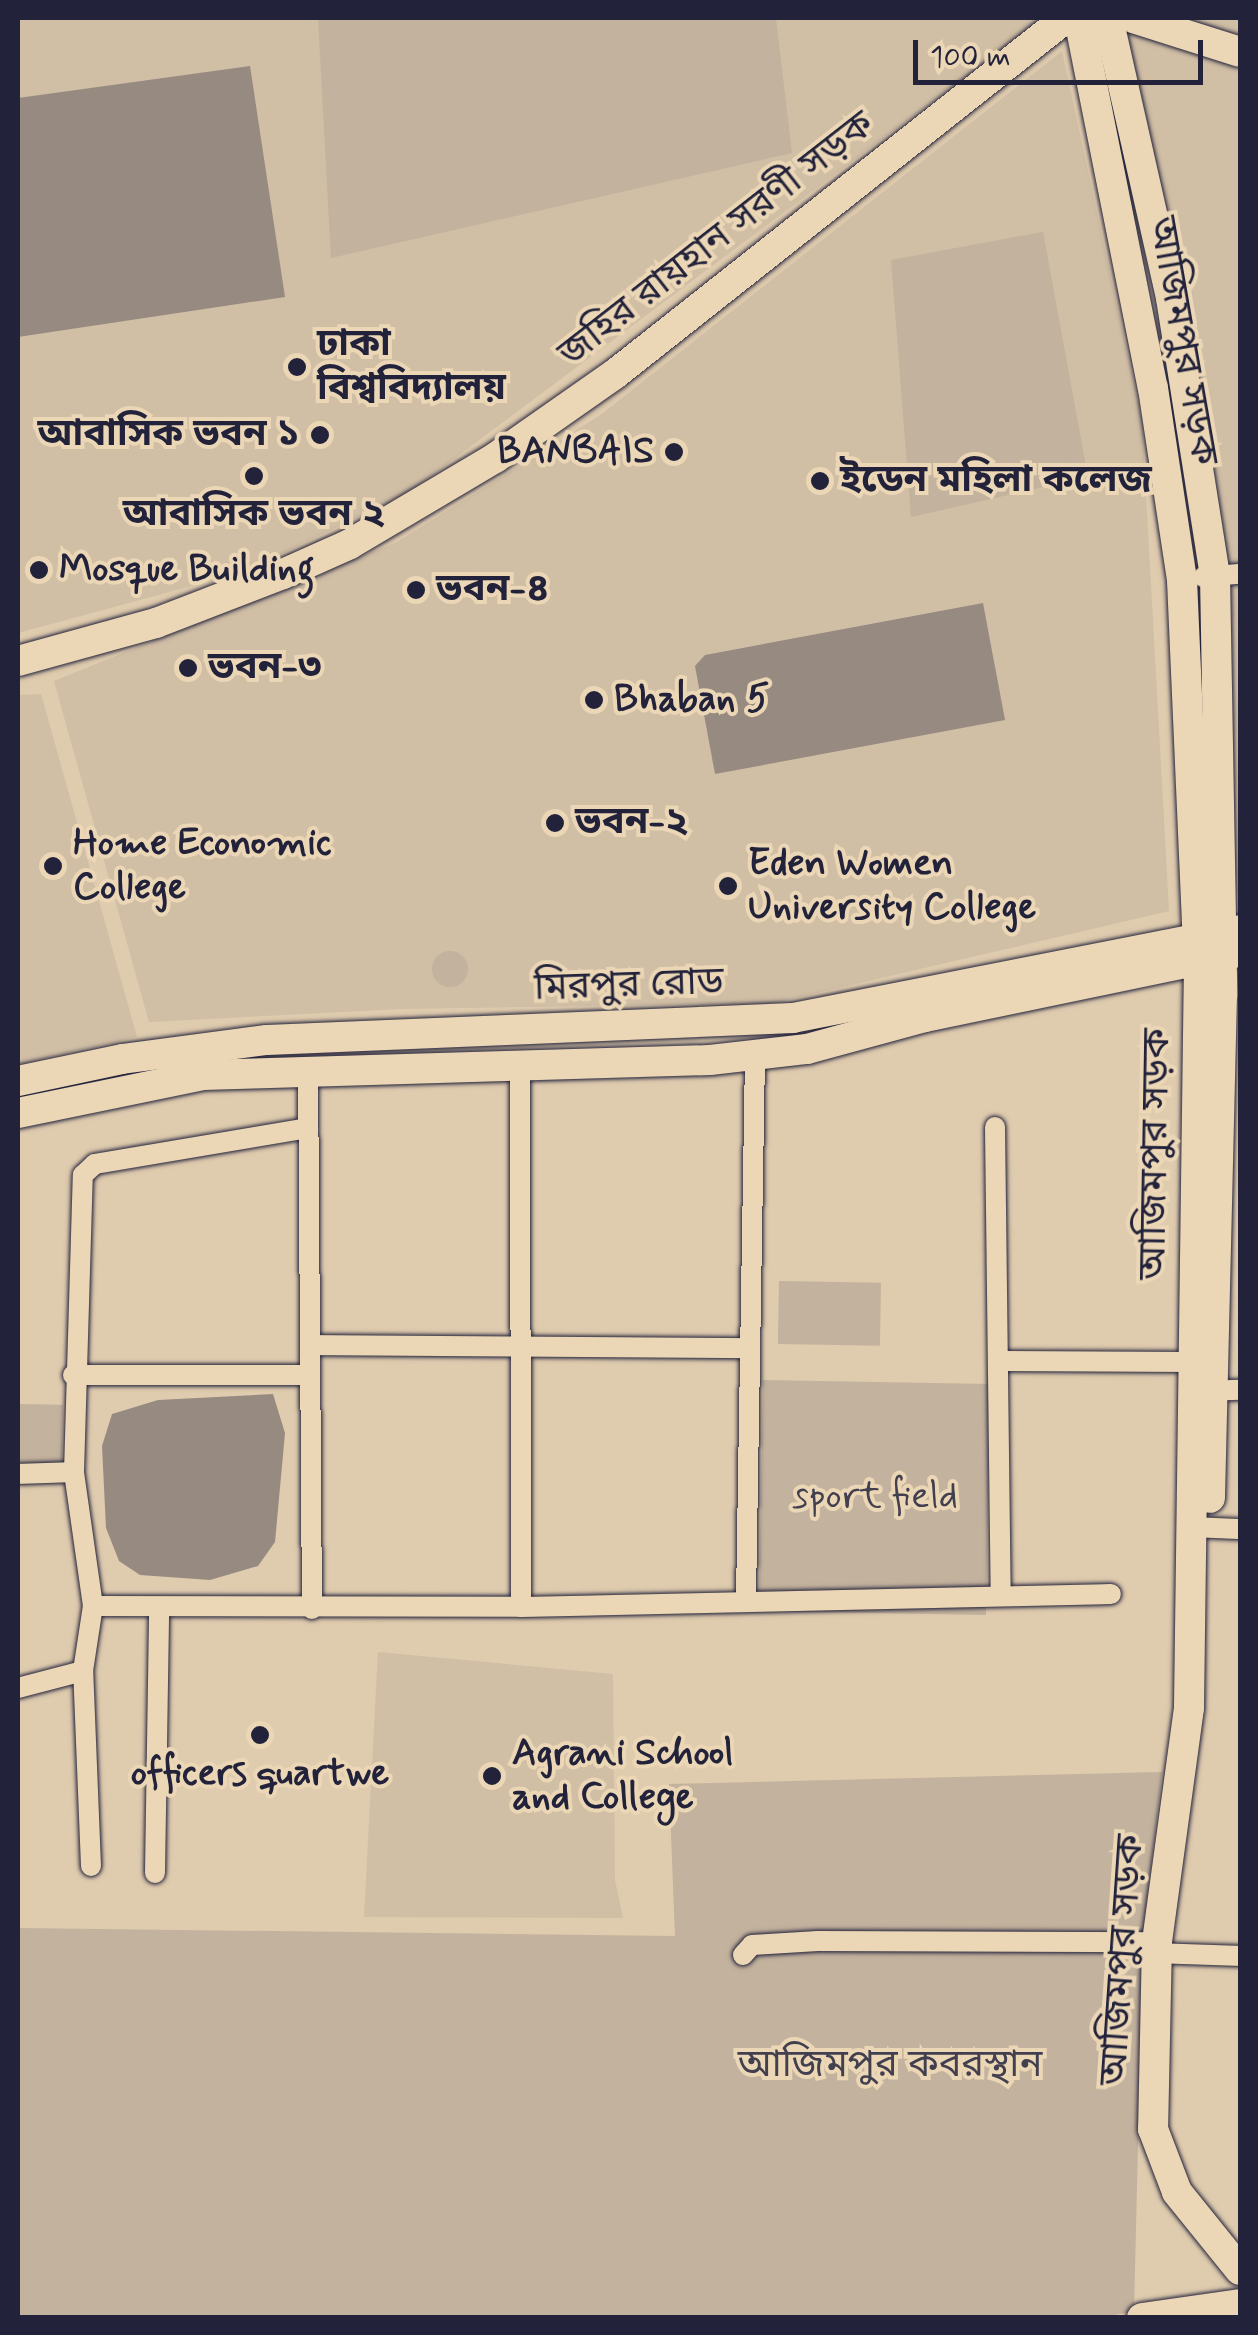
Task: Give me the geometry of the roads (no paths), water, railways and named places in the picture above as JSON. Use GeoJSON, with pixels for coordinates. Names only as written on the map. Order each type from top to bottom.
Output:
{"type":"FeatureCollection","features":[{"type":"Feature","properties":{"kind":"main road"},"geometry":{"type":"LineString","coordinates":[[18,642],[209,585],[283,554],[484,448],[606,362],[1036,18]]}},
{"type":"Feature","properties":{"kind":"main road","name":"জহির রায়হান সরণী সড়ক"},"geometry":{"type":"LineString","coordinates":[[18,661],[156,623],[283,574],[365,535],[495,458],[615,374],[1066,18]]}},
{"type":"Feature","properties":{"kind":"main road"},"geometry":{"type":"LineString","coordinates":[[1078,18],[1105,18]]}},
{"type":"Feature","properties":{"kind":"main road","name":"আজিমপুর সড়ক"},"geometry":{"type":"LineString","coordinates":[[1078,18],[1153,388],[1182,580],[1222,943]]}},
{"type":"Feature","properties":{"kind":"main road","name":"আজিমপুর সড়ক"},"geometry":{"type":"LineString","coordinates":[[1105,18],[1171,298],[1228,574],[1209,1383],[1189,1708],[1162,1949],[1156,2152],[1176,2192],[1240,2270]]}},
{"type":"Feature","properties":{"kind":"main road"},"geometry":{"type":"LineString","coordinates":[[1132,18],[1240,52]]}},
{"type":"Feature","properties":{"kind":"main road","name":"মিরপুর রোড"},"geometry":{"type":"LineString","coordinates":[[18,1114],[203,1075],[308,1068],[755,1055],[1222,943]]}},
{"type":"Feature","properties":{"kind":"main road","name":"মিরপুর রোড"},"geometry":{"type":"LineString","coordinates":[[18,1081],[122,1059],[268,1040],[793,1018],[1222,943]]}},
{"type":"Feature","properties":{"kind":"main road","name":"আজিমপুর সড়ক"},"geometry":{"type":"LineString","coordinates":[[1162,1949],[1172,2145],[1202,2206],[1240,2250]]}},
{"type":"Feature","properties":{"kind":"main road"},"geometry":{"type":"LineString","coordinates":[[1142,2318],[1240,2304]]}},
{"type":"Feature","properties":{"kind":"street"},"geometry":{"type":"LineString","coordinates":[[1182,580],[1228,574]]}},
{"type":"Feature","properties":{"kind":"street"},"geometry":{"type":"LineString","coordinates":[[746,1600],[755,1055]]}},
{"type":"Feature","properties":{"kind":"street"},"geometry":{"type":"LineString","coordinates":[[520,1062],[521,1607]]}},
{"type":"Feature","properties":{"kind":"street"},"geometry":{"type":"LineString","coordinates":[[308,1068],[312,1609]]}},
{"type":"Feature","properties":{"kind":"street"},"geometry":{"type":"LineString","coordinates":[[995,1127],[1002,1361],[1001,1595]]}},
{"type":"Feature","properties":{"kind":"street"},"geometry":{"type":"LineString","coordinates":[[91,1866],[83,1671],[94,1606],[74,1472],[74,1375],[87,1169],[308,1128]]}},
{"type":"Feature","properties":{"kind":"street"},"geometry":{"type":"LineString","coordinates":[[310,1344],[750,1348]]}},
{"type":"Feature","properties":{"kind":"street"},"geometry":{"type":"LineString","coordinates":[[1002,1361],[1209,1383]]}},
{"type":"Feature","properties":{"kind":"street"},"geometry":{"type":"LineString","coordinates":[[74,1375],[310,1375]]}},
{"type":"Feature","properties":{"kind":"street"},"geometry":{"type":"LineString","coordinates":[[18,1474],[74,1472]]}},
{"type":"Feature","properties":{"kind":"street"},"geometry":{"type":"LineString","coordinates":[[1199,1528],[1240,1529]]}},
{"type":"Feature","properties":{"kind":"street"},"geometry":{"type":"LineString","coordinates":[[94,1606],[521,1607],[1112,1594]]}},
{"type":"Feature","properties":{"kind":"street"},"geometry":{"type":"LineString","coordinates":[[155,1873],[158,1608]]}},
{"type":"Feature","properties":{"kind":"street"},"geometry":{"type":"LineString","coordinates":[[18,1688],[83,1671]]}},
{"type":"Feature","properties":{"kind":"street"},"geometry":{"type":"LineString","coordinates":[[743,1955],[752,1945],[818,1941],[1162,1949],[1240,1956]]}},
{"type":"Feature","properties":{"kind":"place","name":"ঢাকা বিশ্ববিদ্যালয়"},"geometry":{"type":"Point","coordinates":[297,367]}},
{"type":"Feature","properties":{"kind":"place","name":"আবাসিক ভবন ১"},"geometry":{"type":"Point","coordinates":[320,435]}},
{"type":"Feature","properties":{"kind":"place","name":"BANBAIS"},"geometry":{"type":"Point","coordinates":[674,452]}},
{"type":"Feature","properties":{"kind":"place","name":"আবাসিক ভবন ২"},"geometry":{"type":"Point","coordinates":[254,476]}},
{"type":"Feature","properties":{"kind":"place","name":"ইডেন মহিলা কলেজ"},"geometry":{"type":"Point","coordinates":[820,481]}},
{"type":"Feature","properties":{"kind":"place","name":"Mosque Building"},"geometry":{"type":"Point","coordinates":[39,570]}},
{"type":"Feature","properties":{"kind":"place","name":"ভবন-৪"},"geometry":{"type":"Point","coordinates":[416,590]}},
{"type":"Feature","properties":{"kind":"place","name":"ভবন-৩"},"geometry":{"type":"Point","coordinates":[188,668]}},
{"type":"Feature","properties":{"kind":"place","name":"Bhaban 5"},"geometry":{"type":"Point","coordinates":[594,700]}},
{"type":"Feature","properties":{"kind":"place","name":"ভবন-২"},"geometry":{"type":"Point","coordinates":[555,823]}},
{"type":"Feature","properties":{"kind":"place","name":"Home Economic College"},"geometry":{"type":"Point","coordinates":[53,866]}},
{"type":"Feature","properties":{"kind":"place","name":"Eden Women University College"},"geometry":{"type":"Point","coordinates":[728,886]}},
{"type":"Feature","properties":{"kind":"place","name":"officers quartwe"},"geometry":{"type":"Point","coordinates":[260,1735]}},
{"type":"Feature","properties":{"kind":"place","name":"Agrani School and College"},"geometry":{"type":"Point","coordinates":[492,1776]}},
{"type":"Feature","properties":{"kind":"park label","name":"sport field"},"geometry":{"type":"Point","coordinates":[875,1497]}},
{"type":"Feature","properties":{"kind":"park label","name":"আজিমপুর কবরস্থান"},"geometry":{"type":"Point","coordinates":[890,2066]}}]}
